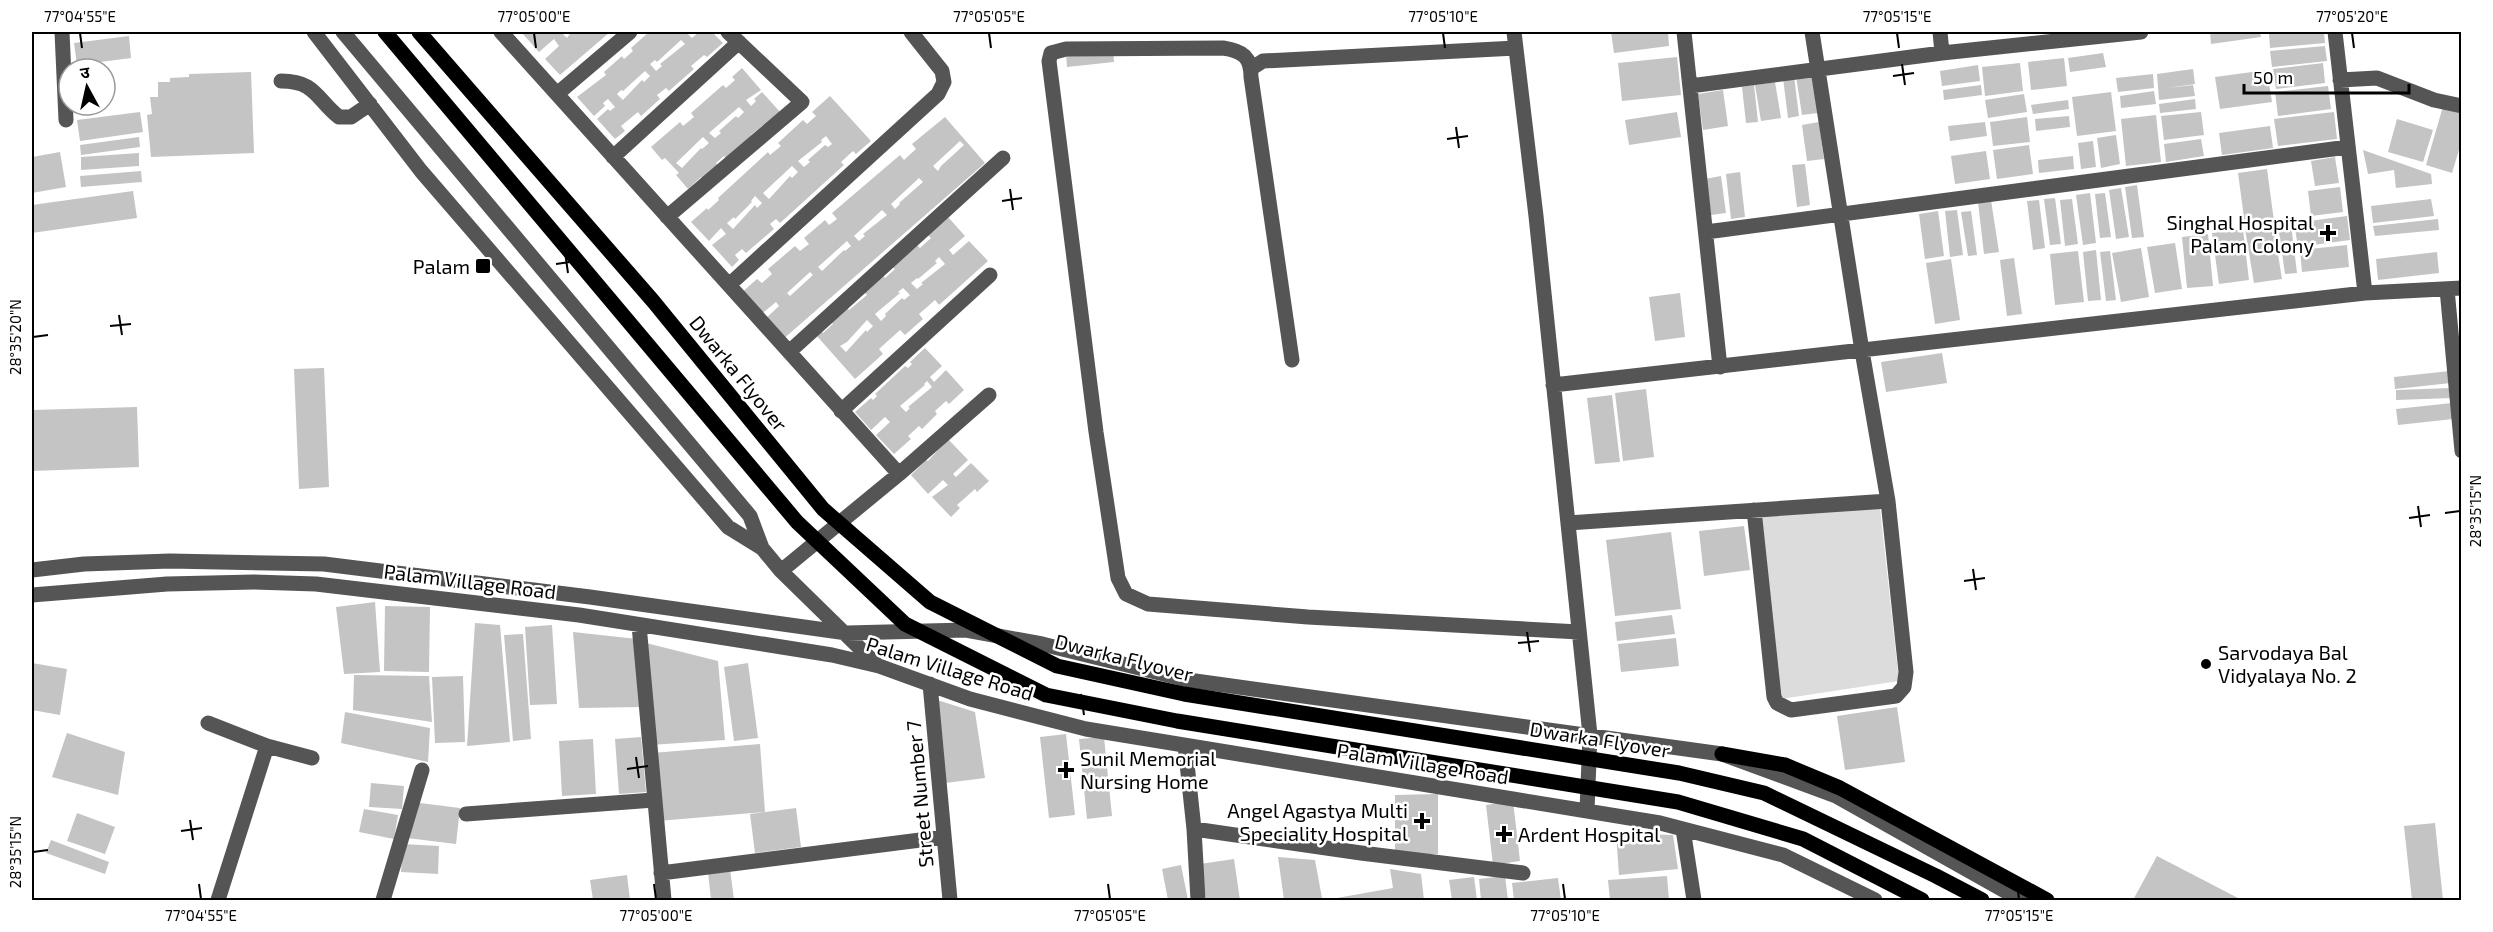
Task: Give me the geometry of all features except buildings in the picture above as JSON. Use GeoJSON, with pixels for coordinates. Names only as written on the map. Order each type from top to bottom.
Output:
{"type":"FeatureCollection","features":[{"type":"Feature","properties":{"kind":"main road"},"geometry":{"type":"LineString","coordinates":[[385,32],[797,522],[905,624],[1046,695],[1177,721],[1678,802],[1803,839],[1922,900]]}},
{"type":"Feature","properties":{"kind":"main road","name":"Dwarka Flyover"},"geometry":{"type":"LineString","coordinates":[[419,32],[653,301],[823,509],[930,602],[1057,666],[1184,694],[1679,772],[1764,793],[1982,900]]}},
{"type":"Feature","properties":{"kind":"main road"},"geometry":{"type":"LineString","coordinates":[[1722,753],[1785,765],[1840,788],[2047,900]]}},
{"type":"Feature","properties":{"kind":"street"},"geometry":{"type":"LineString","coordinates":[[62,32],[66,120]]}},
{"type":"Feature","properties":{"kind":"street"},"geometry":{"type":"LineString","coordinates":[[314,32],[421,171],[728,527],[762,548],[781,571],[879,666]]}},
{"type":"Feature","properties":{"kind":"street"},"geometry":{"type":"LineString","coordinates":[[343,32],[750,516],[762,548]]}},
{"type":"Feature","properties":{"kind":"street"},"geometry":{"type":"LineString","coordinates":[[501,32],[899,474]]}},
{"type":"Feature","properties":{"kind":"street"},"geometry":{"type":"LineString","coordinates":[[556,94],[630,32]]}},
{"type":"Feature","properties":{"kind":"street"},"geometry":{"type":"LineString","coordinates":[[729,285],[938,94],[944,82],[942,71],[911,32]]}},
{"type":"Feature","properties":{"kind":"street"},"geometry":{"type":"LineString","coordinates":[[1514,32],[1590,735],[1587,811]]}},
{"type":"Feature","properties":{"kind":"street"},"geometry":{"type":"LineString","coordinates":[[1684,32],[1720,367]]}},
{"type":"Feature","properties":{"kind":"street"},"geometry":{"type":"LineString","coordinates":[[1754,510],[1774,696],[1777,704],[1791,710],[1896,696],[1901,693],[1906,672],[1888,501],[1812,32]]}},
{"type":"Feature","properties":{"kind":"street"},"geometry":{"type":"LineString","coordinates":[[1940,32],[1942,53]]}},
{"type":"Feature","properties":{"kind":"street"},"geometry":{"type":"LineString","coordinates":[[1690,86],[1818,71],[2062,35],[2141,32]]}},
{"type":"Feature","properties":{"kind":"street"},"geometry":{"type":"LineString","coordinates":[[2335,32],[2366,293]]}},
{"type":"Feature","properties":{"kind":"street"},"geometry":{"type":"LineString","coordinates":[[613,157],[734,37],[802,102],[667,217]]}},
{"type":"Feature","properties":{"kind":"street"},"geometry":{"type":"LineString","coordinates":[[1292,360],[1251,77],[1252,68],[1240,52],[1223,48],[1054,51],[1049,56],[1096,432],[1121,588],[1133,599],[1148,604],[1308,617],[1579,632]]}},
{"type":"Feature","properties":{"kind":"street"},"geometry":{"type":"LineString","coordinates":[[1252,68],[1263,61],[1516,48]]}},
{"type":"Feature","properties":{"kind":"street"},"geometry":{"type":"LineString","coordinates":[[2340,80],[2377,78],[2434,100],[2462,106]]}},
{"type":"Feature","properties":{"kind":"street"},"geometry":{"type":"LineString","coordinates":[[281,81],[293,81],[307,86],[339,117],[351,117],[370,104]]}},
{"type":"Feature","properties":{"kind":"street"},"geometry":{"type":"LineString","coordinates":[[1706,232],[2348,147]]}},
{"type":"Feature","properties":{"kind":"street"},"geometry":{"type":"LineString","coordinates":[[789,352],[1003,158]]}},
{"type":"Feature","properties":{"kind":"street"},"geometry":{"type":"LineString","coordinates":[[841,411],[990,275]]}},
{"type":"Feature","properties":{"kind":"street"},"geometry":{"type":"LineString","coordinates":[[1553,385],[2366,293],[2454,289],[2462,451]]}},
{"type":"Feature","properties":{"kind":"street"},"geometry":{"type":"LineString","coordinates":[[781,571],[899,474],[988,395]]}},
{"type":"Feature","properties":{"kind":"street"},"geometry":{"type":"LineString","coordinates":[[1568,524],[1888,501]]}},
{"type":"Feature","properties":{"kind":"street","name":"Palam Village Road"},"geometry":{"type":"LineString","coordinates":[[32,570],[84,564],[170,561],[324,564],[579,595],[847,633],[966,630],[1042,644],[1188,680],[1722,753],[1836,796],[2021,900]]}},
{"type":"Feature","properties":{"kind":"street","name":"Palam Village Road"},"geometry":{"type":"LineString","coordinates":[[32,595],[167,584],[254,582],[305,584],[558,613],[832,655],[879,666],[970,699],[1086,729],[1587,811],[1683,829],[1783,855],[1875,900]]}},
{"type":"Feature","properties":{"kind":"street"},"geometry":{"type":"LineString","coordinates":[[639,625],[664,900]]}},
{"type":"Feature","properties":{"kind":"street","name":"Street Number 7"},"geometry":{"type":"LineString","coordinates":[[930,684],[950,900]]}},
{"type":"Feature","properties":{"kind":"street"},"geometry":{"type":"LineString","coordinates":[[208,723],[267,746],[312,758]]}},
{"type":"Feature","properties":{"kind":"street"},"geometry":{"type":"LineString","coordinates":[[1185,745],[1194,829],[1198,900]]}},
{"type":"Feature","properties":{"kind":"street"},"geometry":{"type":"LineString","coordinates":[[218,900],[267,746]]}},
{"type":"Feature","properties":{"kind":"street"},"geometry":{"type":"LineString","coordinates":[[383,900],[422,770]]}},
{"type":"Feature","properties":{"kind":"street"},"geometry":{"type":"LineString","coordinates":[[466,814],[654,800]]}},
{"type":"Feature","properties":{"kind":"street"},"geometry":{"type":"LineString","coordinates":[[1194,829],[1523,873]]}},
{"type":"Feature","properties":{"kind":"street"},"geometry":{"type":"LineString","coordinates":[[1683,829],[1694,900]]}},
{"type":"Feature","properties":{"kind":"street"},"geometry":{"type":"LineString","coordinates":[[661,873],[944,837]]}},
{"type":"Feature","properties":{"kind":"shaded area"},"geometry":{"type":"Polygon","coordinates":[[[1880,508],[1899,681],[1781,699],[1760,516],[1880,508]]]}},
{"type":"Feature","properties":{"kind":"place","name":"Singhal Hospital Palam Colony"},"geometry":{"type":"Point","coordinates":[2328,233]}},
{"type":"Feature","properties":{"kind":"place","name":"Palam"},"geometry":{"type":"Point","coordinates":[483,266]}},
{"type":"Feature","properties":{"kind":"place","name":"Sarvodaya Bal Vidyalaya No. 2"},"geometry":{"type":"Point","coordinates":[2206,664]}},
{"type":"Feature","properties":{"kind":"place","name":"Sunil Memorial Nursing Home"},"geometry":{"type":"Point","coordinates":[1066,770]}},
{"type":"Feature","properties":{"kind":"place","name":"Angel Agastya Multi Speciality Hospital"},"geometry":{"type":"Point","coordinates":[1422,821]}},
{"type":"Feature","properties":{"kind":"place","name":"Ardent Hospital"},"geometry":{"type":"Point","coordinates":[1504,834]}}]}
